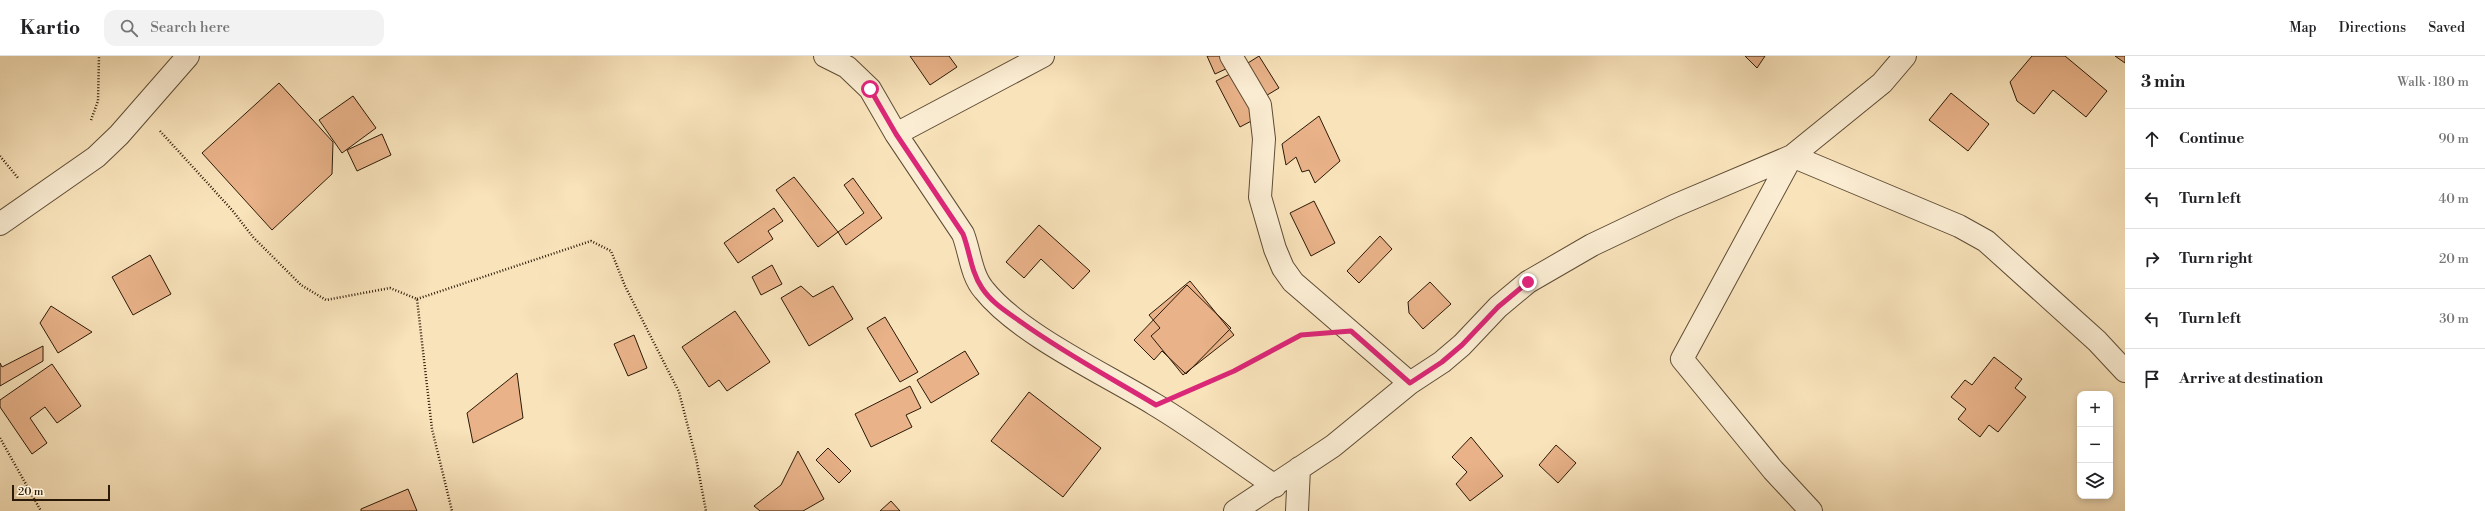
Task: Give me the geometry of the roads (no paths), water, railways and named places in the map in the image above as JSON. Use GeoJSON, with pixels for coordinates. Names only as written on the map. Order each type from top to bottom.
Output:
{"type":"FeatureCollection","features":[{"type":"Feature","properties":{"kind":"street"},"geometry":{"type":"LineString","coordinates":[[0,224],[96,157],[141,110],[188,56]]}},
{"type":"Feature","properties":{"kind":"street"},"geometry":{"type":"LineString","coordinates":[[824,56],[847,67],[870,89],[896,134],[963,234],[970,251],[975,276],[983,289],[997,305],[1042,338],[1156,405],[1274,486]]}},
{"type":"Feature","properties":{"kind":"street"},"geometry":{"type":"LineString","coordinates":[[896,134],[1043,56]]}},
{"type":"Feature","properties":{"kind":"street"},"geometry":{"type":"LineString","coordinates":[[1231,56],[1260,105],[1264,139],[1260,197],[1283,268],[1293,282],[1410,383]]}},
{"type":"Feature","properties":{"kind":"street"},"geometry":{"type":"LineString","coordinates":[[1235,511],[1333,446],[1410,383],[1442,362],[1462,345],[1498,307],[1528,282],[1592,245],[1674,206],[1792,156],[1882,82],[1905,56]]}},
{"type":"Feature","properties":{"kind":"street"},"geometry":{"type":"LineString","coordinates":[[1792,156],[1848,181],[1946,220],[1986,241],[2097,341],[2125,370]]}},
{"type":"Feature","properties":{"kind":"street"},"geometry":{"type":"LineString","coordinates":[[1792,156],[1682,358],[1773,470],[1811,511]]}},
{"type":"Feature","properties":{"kind":"street"},"geometry":{"type":"LineString","coordinates":[[1297,511],[1299,468]]}}]}
